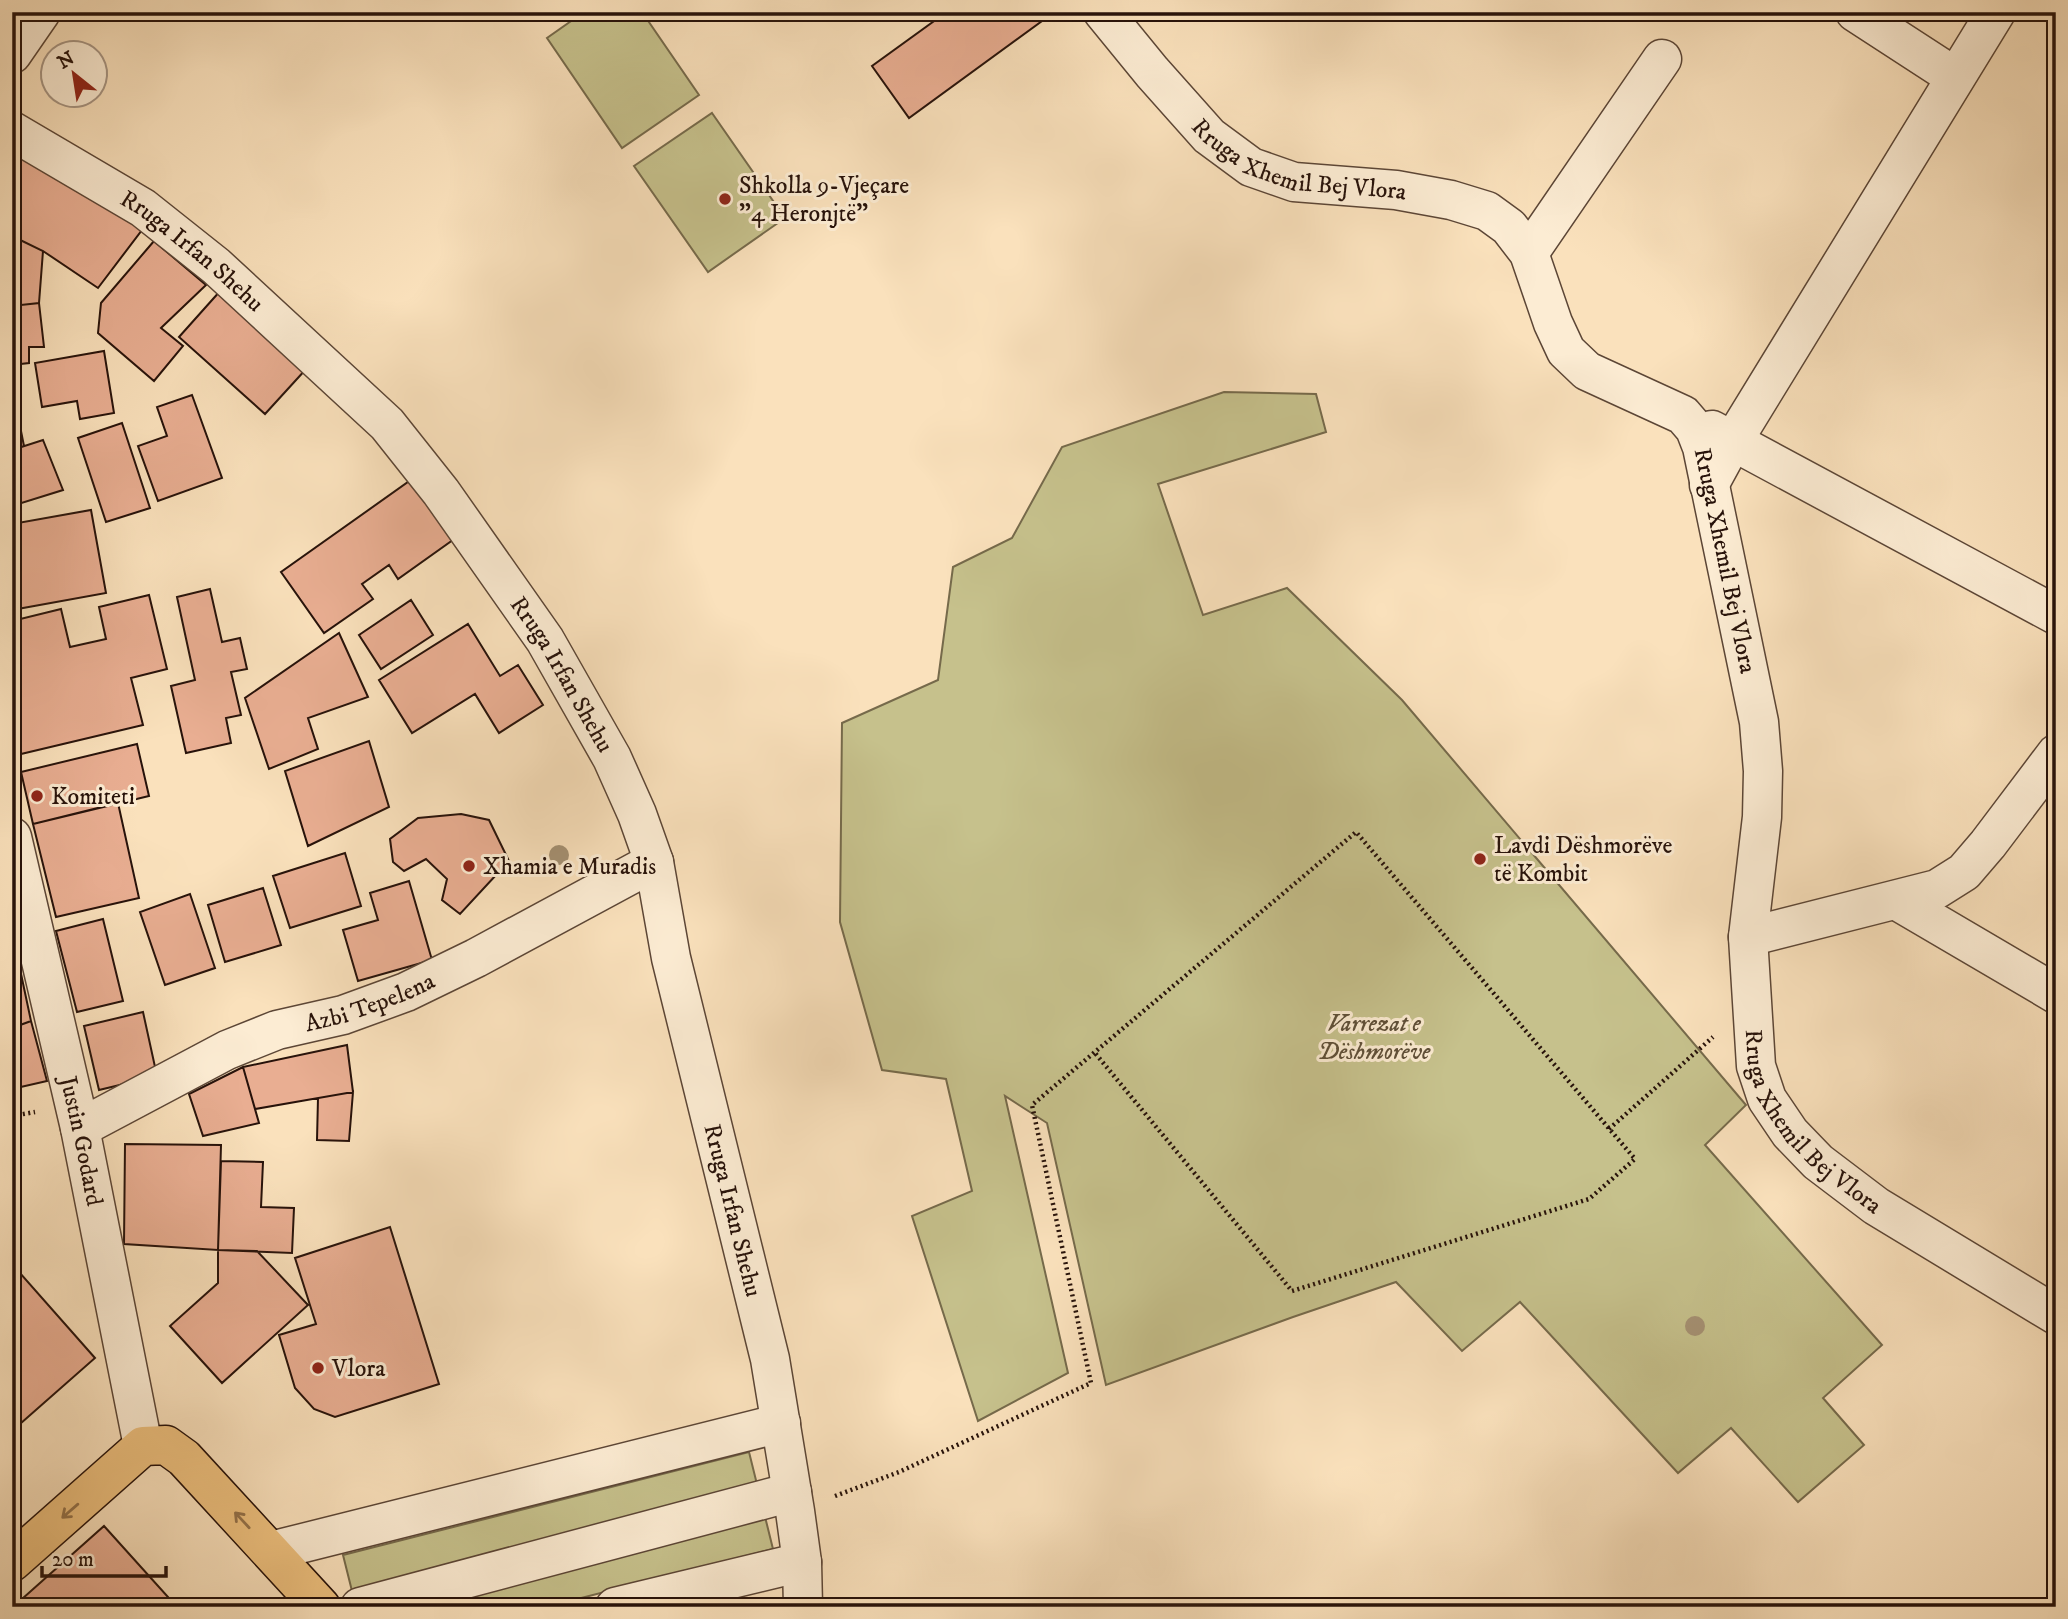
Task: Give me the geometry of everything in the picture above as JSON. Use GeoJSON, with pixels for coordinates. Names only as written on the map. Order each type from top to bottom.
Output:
{"type":"FeatureCollection","features":[{"type":"Feature","properties":{"kind":"main road"},"geometry":{"type":"LineString","coordinates":[[12,1562],[144,1446],[166,1445],[184,1458],[321,1607]]}},
{"type":"Feature","properties":{"kind":"street"},"geometry":{"type":"LineString","coordinates":[[12,54],[41,12]]}},
{"type":"Feature","properties":{"kind":"street","name":"Rruga Xhemil Bej Vlora"},"geometry":{"type":"LineString","coordinates":[[1103,12],[1209,136],[1251,167],[1294,182],[1396,190],[1451,200],[1486,211],[1509,227],[1529,253],[1553,323],[1566,351],[1587,370],[1684,415],[1695,429],[1702,447],[1759,722],[1762,817],[1748,937],[1756,1066],[1767,1099],[1790,1133],[1818,1162],[1876,1206],[2056,1315]]}},
{"type":"Feature","properties":{"kind":"street"},"geometry":{"type":"LineString","coordinates":[[1855,12],[1955,76]]}},
{"type":"Feature","properties":{"kind":"street"},"geometry":{"type":"LineString","coordinates":[[1709,485],[1733,441],[1996,12]]}},
{"type":"Feature","properties":{"kind":"street"},"geometry":{"type":"LineString","coordinates":[[1529,253],[1662,59]]}},
{"type":"Feature","properties":{"kind":"street","name":"Rruga Irfan Shehu"},"geometry":{"type":"LineString","coordinates":[[12,131],[143,208],[216,266],[387,424],[440,492],[545,640],[612,758],[637,814],[654,862],[671,958],[769,1359],[802,1562],[803,1607]]}},
{"type":"Feature","properties":{"kind":"street"},"geometry":{"type":"LineString","coordinates":[[1684,415],[2056,615]]}},
{"type":"Feature","properties":{"kind":"street"},"geometry":{"type":"LineString","coordinates":[[1748,937],[1937,889],[1964,872],[2056,754]]}},
{"type":"Feature","properties":{"kind":"street","name":"Justin Godard"},"geometry":{"type":"LineString","coordinates":[[12,837],[79,1128],[144,1446]]}},
{"type":"Feature","properties":{"kind":"street","name":"Azbi Tepelena"},"geometry":{"type":"LineString","coordinates":[[79,1128],[227,1049],[277,1030],[343,1015],[406,992],[476,958],[654,862]]}},
{"type":"Feature","properties":{"kind":"street"},"geometry":{"type":"LineString","coordinates":[[1896,900],[2056,994]]}},
{"type":"Feature","properties":{"kind":"street"},"geometry":{"type":"LineString","coordinates":[[271,1551],[781,1423]]}},
{"type":"Feature","properties":{"kind":"street"},"geometry":{"type":"LineString","coordinates":[[360,1607],[793,1502]]}},
{"type":"Feature","properties":{"kind":"street"},"geometry":{"type":"LineString","coordinates":[[615,1607],[802,1562]]}},
{"type":"Feature","properties":{"kind":"path"},"geometry":{"type":"LineString","coordinates":[[793,1502],[899,1472],[1091,1382],[1032,1105],[1356,832],[1635,1159],[1589,1199],[1292,1292],[1095,1053]]}},
{"type":"Feature","properties":{"kind":"path"},"geometry":{"type":"LineString","coordinates":[[1609,1129],[1752,1001]]}},
{"type":"Feature","properties":{"kind":"green space"},"geometry":{"type":"Polygon","coordinates":[[[584,12],[642,12],[699,95],[622,148],[547,38],[584,12]]]}},
{"type":"Feature","properties":{"kind":"green space"},"geometry":{"type":"Polygon","coordinates":[[[712,113],[785,218],[708,272],[634,166],[712,113]]]}},
{"type":"Feature","properties":{"kind":"green space","name":"Varrezat e Dëshmorëve"},"geometry":{"type":"Polygon","coordinates":[[[1224,392],[1316,394],[1326,432],[1158,484],[1203,615],[1287,588],[1402,700],[1746,1105],[1705,1145],[1882,1345],[1823,1398],[1864,1445],[1798,1502],[1731,1428],[1678,1473],[1520,1302],[1462,1351],[1396,1282],[1106,1385],[1047,1123],[1005,1096],[1068,1373],[978,1421],[912,1216],[972,1191],[946,1079],[882,1070],[840,922],[842,723],[938,680],[953,567],[1012,538],[1062,447],[1224,392]]]}},
{"type":"Feature","properties":{"kind":"green space"},"geometry":{"type":"Polygon","coordinates":[[[749,1452],[773,1549],[546,1607],[356,1607],[343,1555],[749,1452]]]}},
{"type":"Feature","properties":{"kind":"building"},"geometry":{"type":"Polygon","coordinates":[[[938,12],[1053,13],[909,118],[872,66],[941,16],[938,12]]]}},
{"type":"Feature","properties":{"kind":"building"},"geometry":{"type":"Polygon","coordinates":[[[12,148],[145,226],[98,288],[43,251],[12,236],[12,148]]]}},
{"type":"Feature","properties":{"kind":"building"},"geometry":{"type":"Polygon","coordinates":[[[12,236],[43,251],[39,303],[12,306],[12,236]]]}},
{"type":"Feature","properties":{"kind":"building"},"geometry":{"type":"Polygon","coordinates":[[[154,241],[206,285],[161,328],[183,346],[154,381],[98,333],[101,303],[154,241]]]}},
{"type":"Feature","properties":{"kind":"building"},"geometry":{"type":"Polygon","coordinates":[[[221,290],[307,368],[265,414],[179,337],[221,290]]]}},
{"type":"Feature","properties":{"kind":"building"},"geometry":{"type":"Polygon","coordinates":[[[39,303],[44,347],[29,347],[29,363],[12,365],[12,306],[39,303]]]}},
{"type":"Feature","properties":{"kind":"building"},"geometry":{"type":"Polygon","coordinates":[[[104,351],[114,413],[80,419],[77,401],[42,407],[35,363],[104,351]]]}},
{"type":"Feature","properties":{"kind":"building"},"geometry":{"type":"Polygon","coordinates":[[[12,386],[24,446],[12,450],[12,386]]]}},
{"type":"Feature","properties":{"kind":"building"},"geometry":{"type":"Polygon","coordinates":[[[192,395],[222,478],[158,501],[138,446],[167,436],[157,407],[192,395]]]}},
{"type":"Feature","properties":{"kind":"building"},"geometry":{"type":"Polygon","coordinates":[[[122,423],[150,508],[106,522],[78,438],[122,423]]]}},
{"type":"Feature","properties":{"kind":"building"},"geometry":{"type":"Polygon","coordinates":[[[43,440],[63,490],[12,506],[12,450],[43,440]]]}},
{"type":"Feature","properties":{"kind":"building"},"geometry":{"type":"Polygon","coordinates":[[[415,477],[457,537],[398,579],[389,565],[362,584],[373,599],[324,633],[281,572],[415,477]]]}},
{"type":"Feature","properties":{"kind":"building"},"geometry":{"type":"Polygon","coordinates":[[[91,510],[106,593],[12,610],[12,524],[91,510]]]}},
{"type":"Feature","properties":{"kind":"building"},"geometry":{"type":"Polygon","coordinates":[[[210,589],[222,642],[240,638],[247,669],[231,672],[241,715],[226,718],[231,743],[186,753],[171,686],[195,680],[177,597],[210,589]]]}},
{"type":"Feature","properties":{"kind":"building"},"geometry":{"type":"Polygon","coordinates":[[[149,595],[167,669],[131,678],[143,725],[21,754],[12,717],[12,621],[61,609],[70,647],[106,639],[99,607],[149,595]]]}},
{"type":"Feature","properties":{"kind":"building"},"geometry":{"type":"Polygon","coordinates":[[[411,600],[433,635],[381,669],[359,635],[411,600]]]}},
{"type":"Feature","properties":{"kind":"building"},"geometry":{"type":"Polygon","coordinates":[[[468,624],[500,676],[518,665],[543,705],[499,733],[475,694],[412,733],[379,680],[468,624]]]}},
{"type":"Feature","properties":{"kind":"building"},"geometry":{"type":"Polygon","coordinates":[[[339,633],[368,697],[308,718],[318,749],[269,769],[245,698],[339,633]]]}},
{"type":"Feature","properties":{"kind":"building"},"geometry":{"type":"Polygon","coordinates":[[[369,741],[389,807],[308,846],[285,771],[369,741]]]}},
{"type":"Feature","properties":{"kind":"building"},"geometry":{"type":"Polygon","coordinates":[[[137,744],[149,796],[33,824],[21,772],[137,744]]]}},
{"type":"Feature","properties":{"kind":"building"},"geometry":{"type":"Polygon","coordinates":[[[118,803],[139,898],[56,917],[33,824],[118,803]]]}},
{"type":"Feature","properties":{"kind":"building","name":"Xhamia e Muradis"},"geometry":{"type":"Polygon","coordinates":[[[461,814],[489,820],[509,861],[460,914],[442,900],[447,879],[426,859],[404,871],[393,862],[390,839],[418,818],[461,814]]]}},
{"type":"Feature","properties":{"kind":"building"},"geometry":{"type":"Polygon","coordinates":[[[345,853],[361,906],[290,928],[273,876],[345,853]]]}},
{"type":"Feature","properties":{"kind":"building"},"geometry":{"type":"Polygon","coordinates":[[[409,881],[432,960],[358,981],[343,930],[378,920],[370,893],[409,881]]]}},
{"type":"Feature","properties":{"kind":"building"},"geometry":{"type":"Polygon","coordinates":[[[263,888],[281,945],[225,962],[208,905],[263,888]]]}},
{"type":"Feature","properties":{"kind":"building"},"geometry":{"type":"Polygon","coordinates":[[[190,894],[215,968],[165,985],[140,912],[190,894]]]}},
{"type":"Feature","properties":{"kind":"building"},"geometry":{"type":"Polygon","coordinates":[[[103,919],[123,1001],[77,1012],[56,931],[103,919]]]}},
{"type":"Feature","properties":{"kind":"building"},"geometry":{"type":"Polygon","coordinates":[[[17,955],[31,1021],[12,1028],[12,957],[17,955]]]}},
{"type":"Feature","properties":{"kind":"building"},"geometry":{"type":"Polygon","coordinates":[[[143,1012],[157,1076],[99,1090],[84,1026],[143,1012]]]}},
{"type":"Feature","properties":{"kind":"building"},"geometry":{"type":"Polygon","coordinates":[[[31,1021],[47,1081],[12,1089],[12,1028],[31,1021]]]}},
{"type":"Feature","properties":{"kind":"building"},"geometry":{"type":"Polygon","coordinates":[[[347,1045],[353,1092],[255,1109],[243,1067],[347,1045]]]}},
{"type":"Feature","properties":{"kind":"building"},"geometry":{"type":"Polygon","coordinates":[[[243,1067],[259,1123],[203,1136],[189,1094],[243,1067]]]}},
{"type":"Feature","properties":{"kind":"building"},"geometry":{"type":"Polygon","coordinates":[[[353,1092],[349,1141],[317,1140],[318,1098],[353,1092]]]}},
{"type":"Feature","properties":{"kind":"building"},"geometry":{"type":"Polygon","coordinates":[[[125,1144],[221,1145],[218,1250],[124,1244],[125,1144]]]}},
{"type":"Feature","properties":{"kind":"building"},"geometry":{"type":"Polygon","coordinates":[[[221,1161],[263,1162],[261,1207],[294,1208],[292,1253],[218,1250],[221,1161]]]}},
{"type":"Feature","properties":{"kind":"building"},"geometry":{"type":"Polygon","coordinates":[[[390,1227],[439,1384],[335,1417],[314,1409],[295,1388],[279,1335],[316,1324],[295,1258],[390,1227]]]}},
{"type":"Feature","properties":{"kind":"building"},"geometry":{"type":"Polygon","coordinates":[[[218,1250],[257,1251],[308,1305],[222,1383],[170,1326],[218,1283],[218,1250]]]}},
{"type":"Feature","properties":{"kind":"building"},"geometry":{"type":"Polygon","coordinates":[[[12,1264],[95,1358],[12,1431],[12,1264]]]}},
{"type":"Feature","properties":{"kind":"building"},"geometry":{"type":"Polygon","coordinates":[[[104,1526],[177,1607],[13,1607],[104,1526]]]}},
{"type":"Feature","properties":{"kind":"place","name":"Shkolla 9-Vjeçare \"4 Heronjtë\""},"geometry":{"type":"Point","coordinates":[725,199]}},
{"type":"Feature","properties":{"kind":"place","name":"Komiteti"},"geometry":{"type":"Point","coordinates":[37,796]}},
{"type":"Feature","properties":{"kind":"place","name":"Lavdi Dëshmorëve të Kombit"},"geometry":{"type":"Point","coordinates":[1480,859]}},
{"type":"Feature","properties":{"kind":"place","name":"Xhamia e Muradis"},"geometry":{"type":"Point","coordinates":[469,866]}},
{"type":"Feature","properties":{"kind":"place","name":"Vlora"},"geometry":{"type":"Point","coordinates":[318,1368]}}]}
